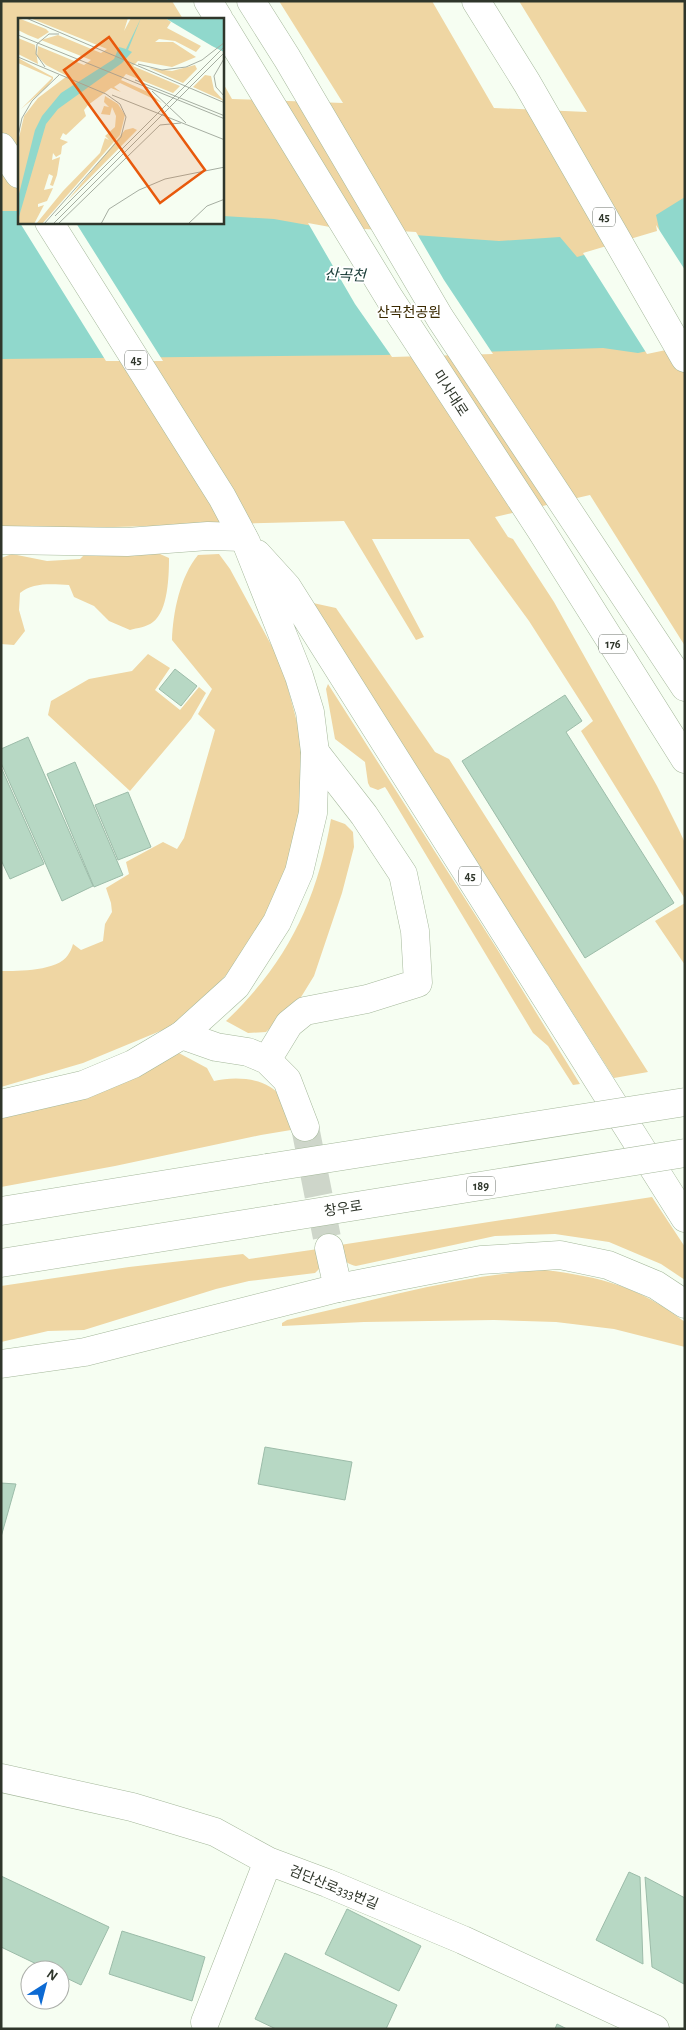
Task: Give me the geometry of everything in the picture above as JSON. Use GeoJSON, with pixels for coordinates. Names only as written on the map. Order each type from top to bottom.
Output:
{"type":"FeatureCollection","features":[{"type":"Feature","properties":{"kind":"main road"},"geometry":{"type":"LineString","coordinates":[[208,1],[218,18]]}},
{"type":"Feature","properties":{"kind":"main road","name":"176"},"geometry":{"type":"LineString","coordinates":[[251,1],[287,58],[440,318],[685,688]]}},
{"type":"Feature","properties":{"kind":"main road","name":"45"},"geometry":{"type":"LineString","coordinates":[[476,1],[527,83],[684,355]]}},
{"type":"Feature","properties":{"kind":"main road","name":"미사대로"},"geometry":{"type":"LineString","coordinates":[[224,27],[390,299],[540,530],[685,759]]}},
{"type":"Feature","properties":{"kind":"main road"},"geometry":{"type":"LineString","coordinates":[[1,146],[18,172]]}},
{"type":"Feature","properties":{"kind":"main road","name":"45"},"geometry":{"type":"LineString","coordinates":[[50,224],[222,497],[245,540],[287,587],[685,1218]]}},
{"type":"Feature","properties":{"kind":"main road"},"geometry":{"type":"LineString","coordinates":[[1,540],[127,542],[208,536],[245,540],[299,676],[310,712],[315,752],[313,814],[300,872],[277,922],[236,986],[182,1035],[133,1064],[83,1085],[1,1104]]}},
{"type":"Feature","properties":{"kind":"main road"},"geometry":{"type":"LineString","coordinates":[[267,1060],[289,1024],[304,1011],[367,999],[418,983],[416,931],[403,874],[364,815],[315,752]]}},
{"type":"Feature","properties":{"kind":"main road"},"geometry":{"type":"LineString","coordinates":[[182,1035],[216,1047],[248,1052],[267,1060],[287,1080],[305,1127]]}},
{"type":"Feature","properties":{"kind":"main road"},"geometry":{"type":"LineString","coordinates":[[1,1211],[685,1102]]}},
{"type":"Feature","properties":{"kind":"main road","name":"창우로"},"geometry":{"type":"LineString","coordinates":[[1,1263],[685,1153]]}},
{"type":"Feature","properties":{"kind":"main road"},"geometry":{"type":"LineString","coordinates":[[329,1248],[338,1288]]}},
{"type":"Feature","properties":{"kind":"main road"},"geometry":{"type":"LineString","coordinates":[[1,1364],[85,1352],[338,1288],[481,1260],[560,1255],[608,1264],[656,1285],[685,1304]]}},
{"type":"Feature","properties":{"kind":"main road","name":"검단산로333번길"},"geometry":{"type":"LineString","coordinates":[[1,1778],[132,1807],[215,1832],[268,1861],[328,1883],[462,1940],[655,2029]]}},
{"type":"Feature","properties":{"kind":"main road"},"geometry":{"type":"LineString","coordinates":[[205,2022],[268,1861]]}},
{"type":"Feature","properties":{"kind":"green space","name":"산곡천공원"},"geometry":{"type":"Polygon","coordinates":[[[1,1],[172,1],[182,18],[18,18],[18,224],[224,224],[224,85],[232,99],[343,103],[279,1],[432,1],[494,108],[587,112],[519,1],[685,1],[685,646],[590,495],[495,517],[508,537],[513,539],[554,602],[657,786],[679,830],[685,843],[685,899],[581,731],[593,721],[529,621],[469,539],[372,539],[424,637],[416,640],[344,521],[1,530],[1,1]]]}},
{"type":"Feature","properties":{"kind":"green space"},"geometry":{"type":"Polygon","coordinates":[[[90,549],[151,550],[169,558],[167,593],[158,617],[148,625],[130,630],[109,621],[94,606],[74,597],[69,585],[37,585],[20,593],[19,610],[25,631],[14,645],[1,644],[1,558],[12,554],[47,561],[80,559],[90,549]]]}},
{"type":"Feature","properties":{"kind":"green space"},"geometry":{"type":"Polygon","coordinates":[[[219,554],[230,569],[281,663],[300,733],[303,773],[298,833],[278,898],[247,950],[227,974],[207,996],[170,1027],[83,1063],[1,1087],[1,971],[47,967],[63,960],[69,954],[73,944],[81,950],[103,941],[105,924],[112,912],[106,888],[129,874],[126,862],[163,842],[177,849],[184,838],[215,730],[198,714],[212,689],[172,640],[174,618],[182,584],[198,555],[219,554]]]}},
{"type":"Feature","properties":{"kind":"green space"},"geometry":{"type":"Polygon","coordinates":[[[313,603],[336,608],[435,752],[449,759],[648,1072],[614,1078],[313,603]]]}},
{"type":"Feature","properties":{"kind":"green space"},"geometry":{"type":"Polygon","coordinates":[[[148,654],[170,668],[155,690],[180,710],[199,687],[206,693],[191,719],[130,791],[48,715],[51,701],[89,679],[132,671],[148,654]]]}},
{"type":"Feature","properties":{"kind":"green space"},"geometry":{"type":"Polygon","coordinates":[[[328,684],[499,952],[580,1084],[573,1085],[548,1046],[533,1033],[385,787],[378,790],[370,787],[365,762],[335,739],[326,689],[328,684]]]}},
{"type":"Feature","properties":{"kind":"green space"},"geometry":{"type":"Polygon","coordinates":[[[331,819],[345,824],[353,832],[354,847],[342,893],[314,976],[298,1002],[266,1032],[248,1033],[226,1021],[266,976],[296,929],[308,904],[317,877],[331,819]]]}},
{"type":"Feature","properties":{"kind":"green space"},"geometry":{"type":"Polygon","coordinates":[[[685,903],[685,965],[655,921],[685,903]]]}},
{"type":"Feature","properties":{"kind":"green space"},"geometry":{"type":"Polygon","coordinates":[[[177,1052],[207,1068],[214,1081],[222,1079],[251,1080],[260,1082],[276,1091],[282,1098],[297,1129],[1,1187],[1,1118],[94,1095],[140,1076],[177,1052]]]}},
{"type":"Feature","properties":{"kind":"green space"},"geometry":{"type":"Polygon","coordinates":[[[652,1197],[685,1247],[685,1280],[661,1264],[609,1242],[555,1234],[495,1236],[356,1266],[344,1259],[340,1245],[652,1197]]]}},
{"type":"Feature","properties":{"kind":"green space"},"geometry":{"type":"Polygon","coordinates":[[[318,1249],[321,1267],[315,1273],[249,1281],[216,1289],[84,1330],[48,1331],[1,1342],[1,1286],[129,1267],[243,1254],[249,1259],[318,1249]]]}},
{"type":"Feature","properties":{"kind":"green space"},"geometry":{"type":"Polygon","coordinates":[[[545,1270],[602,1280],[652,1300],[685,1322],[685,1347],[614,1329],[556,1322],[494,1320],[364,1322],[282,1326],[282,1323],[287,1320],[448,1283],[480,1277],[545,1270]]]}},
{"type":"Feature","properties":{"kind":"water","name":"산곡천"},"geometry":{"type":"Polygon","coordinates":[[[685,197],[685,343],[638,353],[603,348],[384,355],[1,359],[1,211],[18,211],[18,224],[224,224],[224,216],[274,219],[330,229],[499,241],[560,237],[577,257],[660,233],[656,215],[685,197]]]}},
{"type":"Feature","properties":{"kind":"pier"},"geometry":{"type":"Polygon","coordinates":[[[308,223],[330,227],[416,232],[444,280],[493,354],[392,357],[355,304],[308,223]]]}},
{"type":"Feature","properties":{"kind":"pier"},"geometry":{"type":"Polygon","coordinates":[[[21,224],[77,224],[163,361],[106,361],[21,224]]]}},
{"type":"Feature","properties":{"kind":"pier"},"geometry":{"type":"Polygon","coordinates":[[[656,225],[685,270],[685,346],[647,354],[583,253],[657,231],[656,225]]]}},
{"type":"Feature","properties":{"kind":"building"},"geometry":{"type":"Polygon","coordinates":[[[175,669],[197,686],[181,706],[159,689],[175,669]]]}},
{"type":"Feature","properties":{"kind":"building"},"geometry":{"type":"Polygon","coordinates":[[[565,695],[582,721],[566,732],[674,903],[585,958],[462,761],[565,695]]]}},
{"type":"Feature","properties":{"kind":"building"},"geometry":{"type":"Polygon","coordinates":[[[28,737],[93,886],[62,901],[1,763],[1,749],[28,737]]]}},
{"type":"Feature","properties":{"kind":"building"},"geometry":{"type":"Polygon","coordinates":[[[75,762],[123,875],[94,887],[47,774],[75,762]]]}},
{"type":"Feature","properties":{"kind":"building"},"geometry":{"type":"Polygon","coordinates":[[[1,767],[44,864],[10,879],[1,860],[1,767]]]}},
{"type":"Feature","properties":{"kind":"building"},"geometry":{"type":"Polygon","coordinates":[[[128,792],[151,847],[118,860],[95,805],[128,792]]]}},
{"type":"Feature","properties":{"kind":"building"},"geometry":{"type":"Polygon","coordinates":[[[265,1447],[352,1462],[345,1500],[258,1484],[265,1447]]]}},
{"type":"Feature","properties":{"kind":"building"},"geometry":{"type":"Polygon","coordinates":[[[1,1483],[16,1484],[1,1537],[1,1483]]]}},
{"type":"Feature","properties":{"kind":"building"},"geometry":{"type":"Polygon","coordinates":[[[629,1872],[640,1877],[643,1964],[596,1940],[629,1872]]]}},
{"type":"Feature","properties":{"kind":"building"},"geometry":{"type":"Polygon","coordinates":[[[1,1876],[109,1927],[81,1985],[70,1980],[70,1960],[28,1960],[1,1947],[1,1876]]]}},
{"type":"Feature","properties":{"kind":"building"},"geometry":{"type":"Polygon","coordinates":[[[645,1877],[685,1898],[684,1984],[652,1967],[645,1877]]]}},
{"type":"Feature","properties":{"kind":"building"},"geometry":{"type":"Polygon","coordinates":[[[347,1909],[421,1946],[399,1991],[325,1954],[347,1909]]]}},
{"type":"Feature","properties":{"kind":"building"},"geometry":{"type":"Polygon","coordinates":[[[122,1931],[205,1957],[192,2001],[109,1974],[122,1931]]]}},
{"type":"Feature","properties":{"kind":"building"},"geometry":{"type":"Polygon","coordinates":[[[285,1953],[397,2005],[386,2029],[276,2029],[255,2019],[285,1953]]]}},
{"type":"Feature","properties":{"kind":"building"},"geometry":{"type":"Polygon","coordinates":[[[557,2024],[567,2029],[555,2029],[557,2024]]]}},
{"type":"Feature","properties":{"kind":"tunnel"},"geometry":{"type":"LineString","coordinates":[[305,1127],[329,1248]]}}]}
